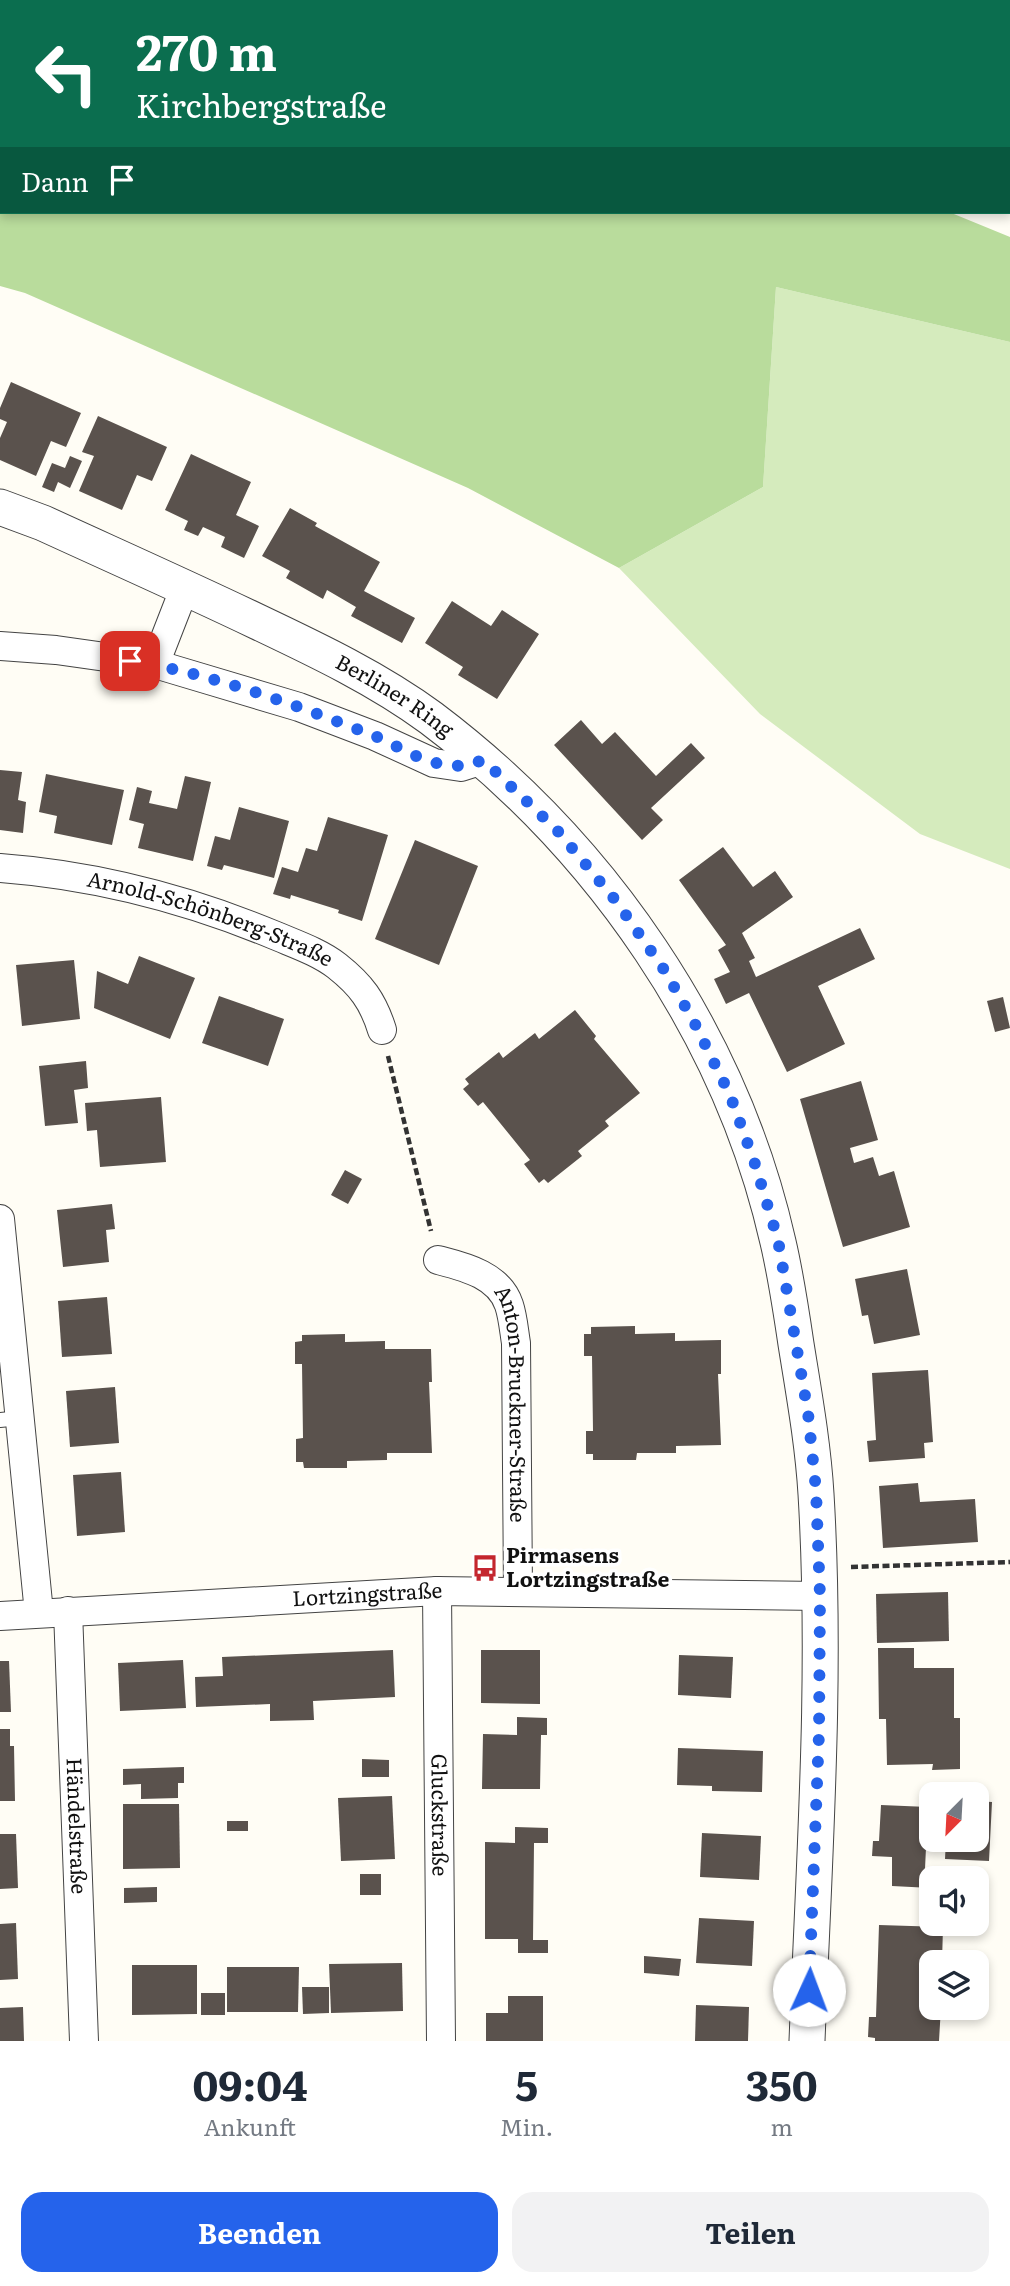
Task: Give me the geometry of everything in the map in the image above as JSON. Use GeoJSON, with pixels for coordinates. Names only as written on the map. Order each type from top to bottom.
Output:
{"type":"FeatureCollection","features":[{"type":"Feature","properties":{"kind":"street","name":"Berliner Ring"},"geometry":{"type":"LineString","coordinates":[[0,507],[43,523],[309,646],[427,716],[483,760],[557,830],[616,901],[665,971],[695,1024],[730,1095],[778,1240],[808,1413],[816,1490],[819,1733],[807,2041]]}},
{"type":"Feature","properties":{"kind":"street"},"geometry":{"type":"LineString","coordinates":[[155,664],[185,587]]}},
{"type":"Feature","properties":{"kind":"street"},"geometry":{"type":"LineString","coordinates":[[0,646],[56,650],[155,664],[299,707],[375,736],[434,763],[461,767],[483,760]]}},
{"type":"Feature","properties":{"kind":"street","name":"Arnold-Schönberg-Straße"},"geometry":{"type":"LineString","coordinates":[[0,868],[59,874],[123,887],[202,909],[291,942],[335,965],[360,987],[374,1006],[382,1030]]}},
{"type":"Feature","properties":{"kind":"street"},"geometry":{"type":"LineString","coordinates":[[0,1219],[10,1419],[39,1613]]}},
{"type":"Feature","properties":{"kind":"street","name":"Anton-Bruckner-Straße"},"geometry":{"type":"LineString","coordinates":[[438,1259],[471,1268],[497,1286],[509,1304],[516,1343],[518,1591]]}},
{"type":"Feature","properties":{"kind":"street","name":"Lortzingstraße"},"geometry":{"type":"LineString","coordinates":[[0,1616],[437,1591],[819,1582]]}},
{"type":"Feature","properties":{"kind":"street","name":"Gluckstraße"},"geometry":{"type":"LineString","coordinates":[[437,1591],[440,2041]]}},
{"type":"Feature","properties":{"kind":"street","name":"Händelstraße"},"geometry":{"type":"LineString","coordinates":[[68,1611],[84,2041]]}},
{"type":"Feature","properties":{"kind":"path"},"geometry":{"type":"LineString","coordinates":[[382,1030],[438,1259]]}},
{"type":"Feature","properties":{"kind":"path"},"geometry":{"type":"LineString","coordinates":[[819,1582],[1010,1562]]}},
{"type":"Feature","properties":{"kind":"green space"},"geometry":{"type":"Polygon","coordinates":[[[0,214],[954,214],[1010,237],[1010,342],[776,287],[763,487],[619,568],[468,488],[25,293],[0,286],[0,214]]]}},
{"type":"Feature","properties":{"kind":"green space"},"geometry":{"type":"Polygon","coordinates":[[[776,287],[1010,342],[1010,869],[920,834],[760,714],[619,568],[763,487],[776,287]]]}},
{"type":"Feature","properties":{"kind":"building"},"geometry":{"type":"Polygon","coordinates":[[[11,382],[81,413],[66,447],[51,441],[36,476],[0,460],[0,438],[7,422],[0,419],[0,408],[11,382]]]}},
{"type":"Feature","properties":{"kind":"building"},"geometry":{"type":"Polygon","coordinates":[[[98,416],[167,447],[152,481],[137,475],[122,510],[79,491],[94,456],[82,452],[98,416]]]}},
{"type":"Feature","properties":{"kind":"building"},"geometry":{"type":"Polygon","coordinates":[[[191,454],[251,482],[236,515],[259,526],[244,558],[221,547],[225,537],[203,527],[198,536],[184,530],[188,521],[165,510],[191,454]]]}},
{"type":"Feature","properties":{"kind":"building"},"geometry":{"type":"Polygon","coordinates":[[[70,456],[82,461],[70,488],[58,482],[54,492],[42,487],[52,463],[65,468],[70,456]]]}},
{"type":"Feature","properties":{"kind":"building"},"geometry":{"type":"Polygon","coordinates":[[[290,508],[317,523],[315,526],[380,562],[364,591],[415,618],[402,643],[351,616],[356,607],[327,590],[323,599],[286,578],[290,571],[262,556],[290,508]]]}},
{"type":"Feature","properties":{"kind":"building"},"geometry":{"type":"Polygon","coordinates":[[[452,601],[491,626],[502,610],[539,634],[497,699],[458,675],[463,667],[425,643],[452,601]]]}},
{"type":"Feature","properties":{"kind":"building"},"geometry":{"type":"Polygon","coordinates":[[[581,720],[602,744],[615,732],[656,776],[691,743],[705,758],[651,808],[663,820],[642,840],[554,745],[581,720]]]}},
{"type":"Feature","properties":{"kind":"building"},"geometry":{"type":"Polygon","coordinates":[[[0,770],[22,772],[18,800],[26,802],[23,833],[0,830],[0,770]]]}},
{"type":"Feature","properties":{"kind":"building"},"geometry":{"type":"Polygon","coordinates":[[[46,774],[124,790],[112,845],[54,833],[57,816],[39,812],[46,774]]]}},
{"type":"Feature","properties":{"kind":"building"},"geometry":{"type":"Polygon","coordinates":[[[185,776],[211,782],[193,861],[138,848],[144,824],[129,820],[137,787],[152,791],[149,803],[177,809],[185,776]]]}},
{"type":"Feature","properties":{"kind":"building"},"geometry":{"type":"Polygon","coordinates":[[[239,807],[289,821],[274,878],[224,865],[222,870],[207,866],[215,836],[230,840],[239,807]]]}},
{"type":"Feature","properties":{"kind":"building"},"geometry":{"type":"Polygon","coordinates":[[[328,817],[388,835],[362,921],[338,913],[339,910],[291,895],[290,899],[273,894],[282,867],[298,872],[306,848],[317,851],[328,817]]]}},
{"type":"Feature","properties":{"kind":"building"},"geometry":{"type":"Polygon","coordinates":[[[415,840],[478,866],[439,965],[375,939],[415,840]]]}},
{"type":"Feature","properties":{"kind":"building"},"geometry":{"type":"Polygon","coordinates":[[[723,847],[753,887],[775,871],[793,897],[742,933],[755,958],[749,961],[756,977],[860,928],[875,959],[818,986],[845,1044],[787,1072],[749,993],[726,1004],[714,979],[730,972],[718,950],[726,945],[679,880],[723,847]]]}},
{"type":"Feature","properties":{"kind":"building"},"geometry":{"type":"Polygon","coordinates":[[[139,956],[195,978],[170,1039],[94,1008],[97,971],[128,984],[139,956]]]}},
{"type":"Feature","properties":{"kind":"building"},"geometry":{"type":"Polygon","coordinates":[[[74,960],[80,1019],[22,1026],[16,965],[74,960]]]}},
{"type":"Feature","properties":{"kind":"building"},"geometry":{"type":"Polygon","coordinates":[[[219,996],[284,1019],[268,1066],[202,1043],[219,996]]]}},
{"type":"Feature","properties":{"kind":"building"},"geometry":{"type":"Polygon","coordinates":[[[1003,997],[1010,1028],[995,1032],[987,1001],[1003,997]]]}},
{"type":"Feature","properties":{"kind":"building"},"geometry":{"type":"Polygon","coordinates":[[[575,1010],[596,1036],[594,1039],[640,1093],[605,1121],[609,1126],[578,1151],[582,1156],[548,1183],[544,1179],[539,1183],[524,1164],[530,1160],[483,1102],[478,1106],[463,1089],[469,1084],[465,1079],[499,1052],[503,1058],[535,1033],[539,1039],[575,1010]]]}},
{"type":"Feature","properties":{"kind":"building"},"geometry":{"type":"Polygon","coordinates":[[[86,1061],[88,1088],[74,1090],[78,1123],[45,1126],[39,1066],[86,1061]]]}},
{"type":"Feature","properties":{"kind":"building"},"geometry":{"type":"Polygon","coordinates":[[[861,1081],[878,1140],[850,1148],[854,1163],[873,1157],[879,1176],[894,1171],[910,1227],[843,1247],[800,1099],[861,1081]]]}},
{"type":"Feature","properties":{"kind":"building"},"geometry":{"type":"Polygon","coordinates":[[[161,1097],[166,1162],[100,1167],[97,1130],[87,1131],[85,1103],[161,1097]]]}},
{"type":"Feature","properties":{"kind":"building"},"geometry":{"type":"Polygon","coordinates":[[[345,1170],[362,1179],[348,1204],[331,1195],[345,1170]]]}},
{"type":"Feature","properties":{"kind":"building"},"geometry":{"type":"Polygon","coordinates":[[[112,1204],[115,1229],[106,1230],[109,1262],[63,1267],[57,1210],[112,1204]]]}},
{"type":"Feature","properties":{"kind":"building"},"geometry":{"type":"Polygon","coordinates":[[[907,1269],[920,1335],[874,1344],[868,1315],[862,1316],[855,1279],[907,1269]]]}},
{"type":"Feature","properties":{"kind":"building"},"geometry":{"type":"Polygon","coordinates":[[[107,1297],[112,1354],[62,1357],[58,1301],[107,1297]]]}},
{"type":"Feature","properties":{"kind":"building"},"geometry":{"type":"Polygon","coordinates":[[[635,1326],[635,1334],[675,1333],[675,1341],[721,1340],[721,1374],[718,1374],[721,1445],[676,1446],[676,1453],[637,1453],[636,1460],[593,1460],[593,1454],[586,1454],[586,1431],[593,1431],[592,1356],[584,1356],[584,1334],[591,1334],[591,1327],[635,1326]]]}},
{"type":"Feature","properties":{"kind":"building"},"geometry":{"type":"Polygon","coordinates":[[[345,1334],[345,1342],[385,1341],[385,1349],[431,1349],[432,1382],[429,1382],[432,1453],[387,1453],[387,1460],[347,1461],[347,1468],[304,1468],[303,1462],[296,1462],[296,1439],[303,1438],[302,1364],[295,1364],[295,1342],[302,1341],[302,1335],[345,1334]]]}},
{"type":"Feature","properties":{"kind":"building"},"geometry":{"type":"Polygon","coordinates":[[[928,1370],[933,1442],[924,1443],[925,1458],[869,1462],[867,1441],[876,1440],[872,1373],[928,1370]]]}},
{"type":"Feature","properties":{"kind":"building"},"geometry":{"type":"Polygon","coordinates":[[[115,1387],[119,1443],[70,1447],[66,1391],[115,1387]]]}},
{"type":"Feature","properties":{"kind":"building"},"geometry":{"type":"Polygon","coordinates":[[[121,1472],[125,1532],[77,1536],[73,1475],[121,1472]]]}},
{"type":"Feature","properties":{"kind":"building"},"geometry":{"type":"Polygon","coordinates":[[[918,1483],[920,1502],[975,1499],[978,1542],[883,1548],[879,1486],[918,1483]]]}},
{"type":"Feature","properties":{"kind":"building"},"geometry":{"type":"Polygon","coordinates":[[[948,1592],[949,1641],[877,1643],[876,1594],[948,1592]]]}},
{"type":"Feature","properties":{"kind":"building"},"geometry":{"type":"Polygon","coordinates":[[[878,1648],[914,1648],[914,1668],[954,1668],[954,1718],[960,1718],[960,1769],[932,1770],[933,1764],[887,1765],[886,1719],[879,1719],[878,1648]]]}},
{"type":"Feature","properties":{"kind":"building"},"geometry":{"type":"Polygon","coordinates":[[[393,1650],[395,1697],[313,1701],[314,1720],[270,1721],[270,1704],[196,1707],[195,1677],[223,1676],[222,1657],[393,1650]]]}},
{"type":"Feature","properties":{"kind":"building"},"geometry":{"type":"Polygon","coordinates":[[[481,1650],[540,1650],[540,1704],[481,1703],[481,1650]]]}},
{"type":"Feature","properties":{"kind":"building"},"geometry":{"type":"Polygon","coordinates":[[[679,1655],[733,1657],[731,1698],[678,1695],[679,1655]]]}},
{"type":"Feature","properties":{"kind":"building"},"geometry":{"type":"Polygon","coordinates":[[[183,1660],[186,1708],[120,1711],[118,1663],[183,1660]]]}},
{"type":"Feature","properties":{"kind":"building"},"geometry":{"type":"Polygon","coordinates":[[[0,1661],[9,1661],[11,1712],[0,1712],[0,1661]]]}},
{"type":"Feature","properties":{"kind":"building"},"geometry":{"type":"Polygon","coordinates":[[[517,1717],[547,1718],[547,1735],[541,1735],[540,1789],[482,1789],[483,1734],[517,1735],[517,1717]]]}},
{"type":"Feature","properties":{"kind":"building"},"geometry":{"type":"Polygon","coordinates":[[[0,1729],[10,1729],[10,1746],[14,1746],[15,1801],[0,1801],[0,1729]]]}},
{"type":"Feature","properties":{"kind":"building"},"geometry":{"type":"Polygon","coordinates":[[[678,1748],[763,1751],[762,1792],[712,1791],[712,1786],[677,1785],[678,1748]]]}},
{"type":"Feature","properties":{"kind":"building"},"geometry":{"type":"Polygon","coordinates":[[[362,1759],[389,1760],[389,1777],[362,1777],[362,1759]]]}},
{"type":"Feature","properties":{"kind":"building"},"geometry":{"type":"Polygon","coordinates":[[[184,1767],[184,1783],[178,1783],[178,1798],[141,1799],[141,1784],[123,1785],[123,1769],[184,1767]]]}},
{"type":"Feature","properties":{"kind":"building"},"geometry":{"type":"Polygon","coordinates":[[[392,1796],[395,1859],[341,1861],[338,1798],[392,1796]]]}},
{"type":"Feature","properties":{"kind":"building"},"geometry":{"type":"Polygon","coordinates":[[[989,1802],[992,1802],[989,1861],[945,1859],[945,1852],[989,1852],[989,1802]]]}},
{"type":"Feature","properties":{"kind":"building"},"geometry":{"type":"Polygon","coordinates":[[[123,1804],[179,1804],[180,1868],[123,1869],[123,1804]]]}},
{"type":"Feature","properties":{"kind":"building"},"geometry":{"type":"Polygon","coordinates":[[[881,1805],[919,1807],[919,1852],[926,1852],[925,1866],[919,1866],[919,1887],[892,1886],[892,1857],[872,1856],[873,1841],[879,1841],[881,1805]]]}},
{"type":"Feature","properties":{"kind":"building"},"geometry":{"type":"Polygon","coordinates":[[[227,1821],[248,1821],[248,1831],[227,1831],[227,1821]]]}},
{"type":"Feature","properties":{"kind":"building"},"geometry":{"type":"Polygon","coordinates":[[[515,1827],[548,1828],[548,1843],[534,1843],[533,1940],[548,1940],[548,1953],[518,1953],[518,1939],[485,1939],[485,1842],[515,1843],[515,1827]]]}},
{"type":"Feature","properties":{"kind":"building"},"geometry":{"type":"Polygon","coordinates":[[[702,1833],[761,1836],[759,1880],[700,1877],[702,1833]]]}},
{"type":"Feature","properties":{"kind":"building"},"geometry":{"type":"Polygon","coordinates":[[[0,1834],[16,1834],[18,1888],[0,1889],[0,1834]]]}},
{"type":"Feature","properties":{"kind":"building"},"geometry":{"type":"Polygon","coordinates":[[[360,1874],[381,1874],[381,1895],[360,1895],[360,1874]]]}},
{"type":"Feature","properties":{"kind":"building"},"geometry":{"type":"Polygon","coordinates":[[[157,1887],[157,1902],[124,1903],[124,1888],[157,1887]]]}},
{"type":"Feature","properties":{"kind":"building"},"geometry":{"type":"Polygon","coordinates":[[[699,1918],[754,1921],[752,1966],[696,1963],[699,1918]]]}},
{"type":"Feature","properties":{"kind":"building"},"geometry":{"type":"Polygon","coordinates":[[[16,1923],[18,1979],[0,1980],[0,1924],[16,1923]]]}},
{"type":"Feature","properties":{"kind":"building"},"geometry":{"type":"Polygon","coordinates":[[[879,1925],[919,1926],[919,1936],[943,1936],[942,1950],[919,1950],[919,2020],[940,2020],[939,2041],[875,2041],[875,2038],[868,2037],[869,2017],[876,2017],[879,1925]]]}},
{"type":"Feature","properties":{"kind":"building"},"geometry":{"type":"Polygon","coordinates":[[[644,1956],[681,1959],[679,1976],[644,1973],[644,1956]]]}},
{"type":"Feature","properties":{"kind":"building"},"geometry":{"type":"Polygon","coordinates":[[[402,1963],[403,2011],[331,2013],[329,1964],[402,1963]]]}},
{"type":"Feature","properties":{"kind":"building"},"geometry":{"type":"Polygon","coordinates":[[[132,1965],[197,1965],[197,2014],[132,2015],[132,1965]]]}},
{"type":"Feature","properties":{"kind":"building"},"geometry":{"type":"Polygon","coordinates":[[[227,1967],[299,1967],[298,2012],[227,2012],[227,1967]]]}},
{"type":"Feature","properties":{"kind":"building"},"geometry":{"type":"Polygon","coordinates":[[[302,1987],[329,1987],[329,2013],[303,2014],[302,1987]]]}},
{"type":"Feature","properties":{"kind":"building"},"geometry":{"type":"Polygon","coordinates":[[[201,1993],[225,1993],[225,2015],[201,2015],[201,1993]]]}},
{"type":"Feature","properties":{"kind":"building"},"geometry":{"type":"Polygon","coordinates":[[[508,1996],[543,1996],[543,2041],[486,2041],[486,2013],[508,2013],[508,1996]]]}},
{"type":"Feature","properties":{"kind":"building"},"geometry":{"type":"Polygon","coordinates":[[[696,2005],[749,2007],[748,2041],[695,2041],[696,2005]]]}},
{"type":"Feature","properties":{"kind":"building"},"geometry":{"type":"Polygon","coordinates":[[[23,2007],[24,2041],[0,2041],[0,2008],[23,2007]]]}},
{"type":"Feature","properties":{"kind":"place","name":"Pirmasens Lortzingstraße"},"geometry":{"type":"Point","coordinates":[485,1568]}},
{"type":"Feature","properties":{"kind":"route"},"geometry":{"type":"LineString","coordinates":[[130,661],[155,664],[203,677],[299,707],[375,736],[434,763],[461,767],[483,760],[557,830],[616,901],[665,971],[695,1024],[730,1095],[778,1240],[808,1413],[816,1490],[820,1596],[819,1733],[809,1990]]}}]}
